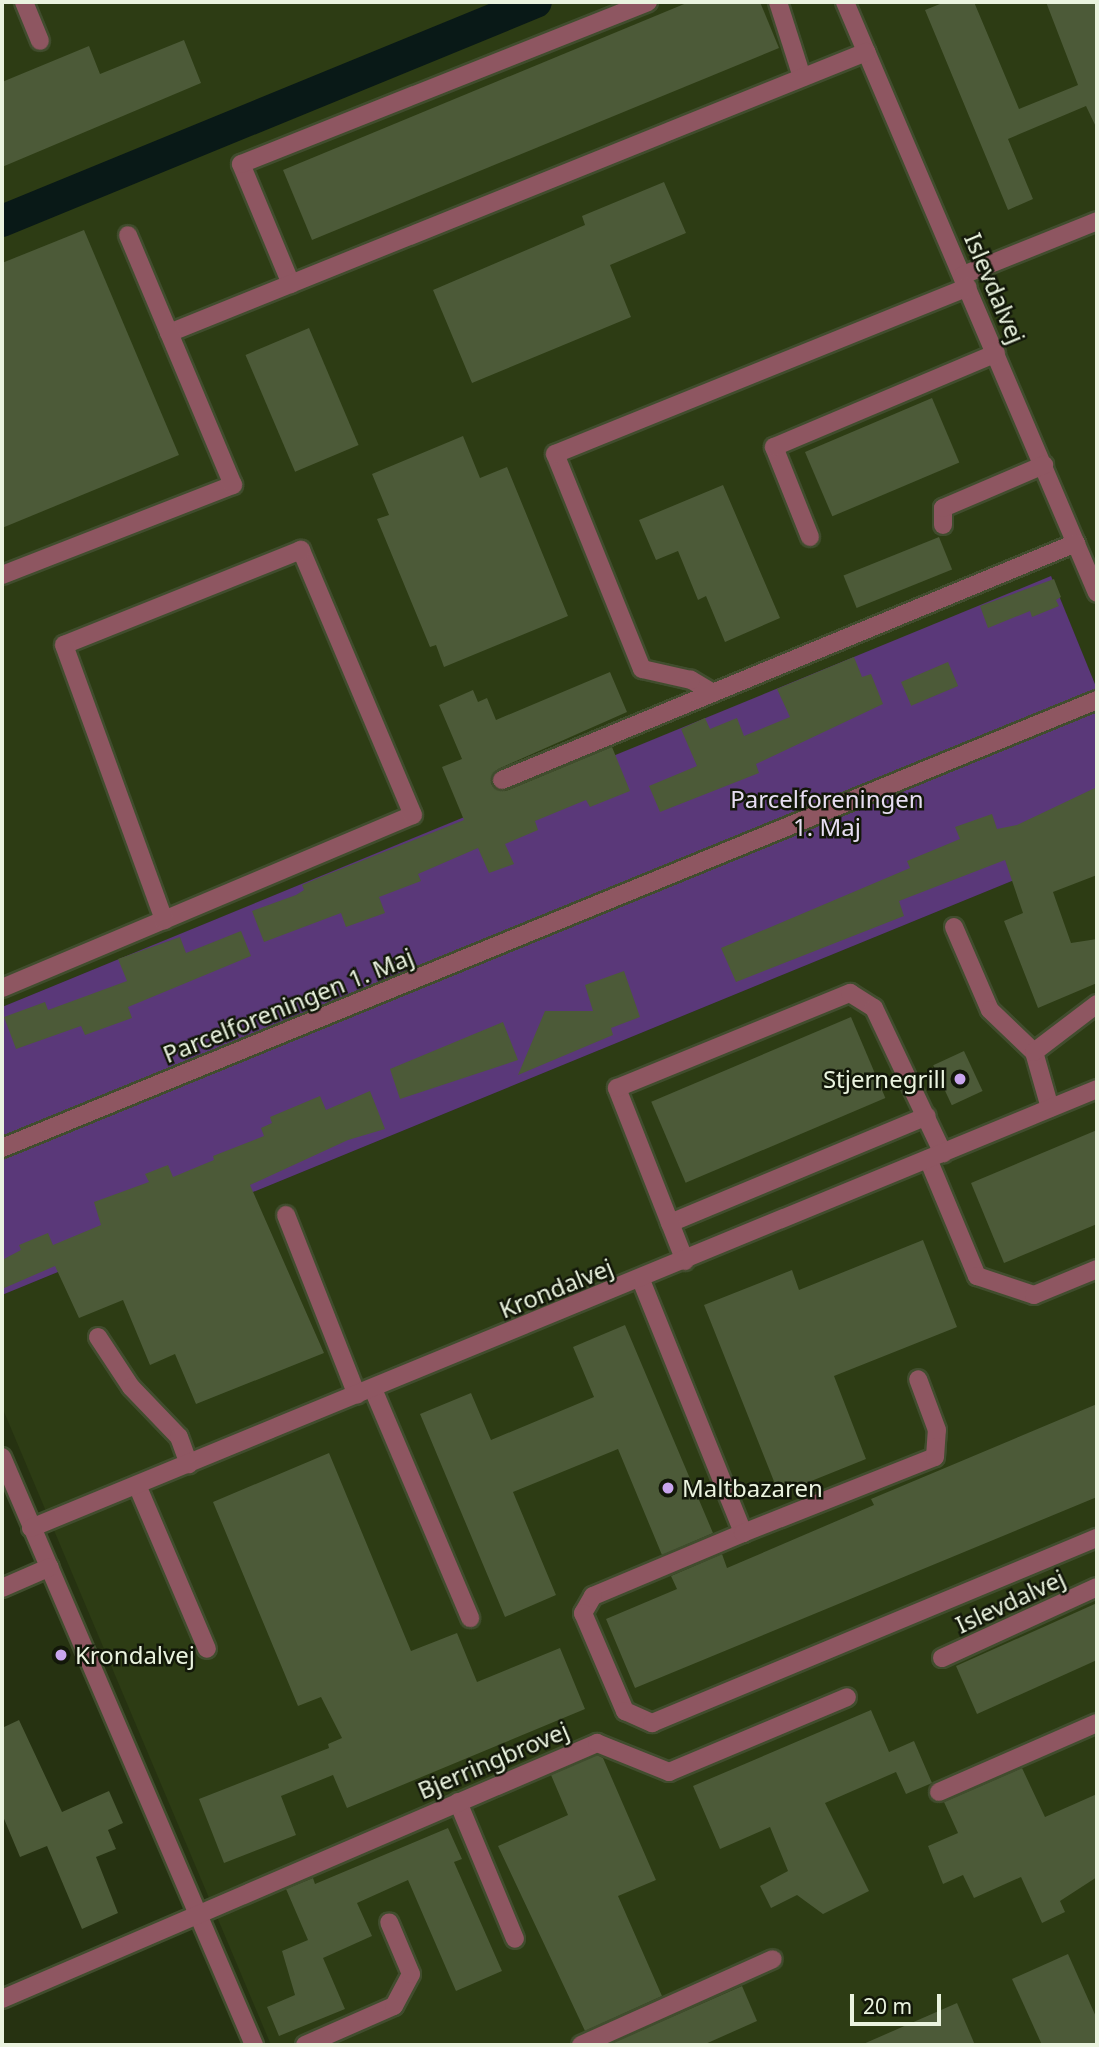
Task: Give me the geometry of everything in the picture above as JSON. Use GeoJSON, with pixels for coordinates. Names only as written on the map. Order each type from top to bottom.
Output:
{"type":"FeatureCollection","features":[{"type":"Feature","properties":{"kind":"street"},"geometry":{"type":"LineString","coordinates":[[24,2],[40,41]]}},
{"type":"Feature","properties":{"kind":"street"},"geometry":{"type":"LineString","coordinates":[[291,284],[241,164],[648,2]]}},
{"type":"Feature","properties":{"kind":"street"},"geometry":{"type":"LineString","coordinates":[[778,2],[802,77]]}},
{"type":"Feature","properties":{"kind":"street","name":"Islevdalvej"},"geometry":{"type":"LineString","coordinates":[[845,2],[1097,593]]}},
{"type":"Feature","properties":{"kind":"street"},"geometry":{"type":"LineString","coordinates":[[169,333],[866,52]]}},
{"type":"Feature","properties":{"kind":"street"},"geometry":{"type":"LineString","coordinates":[[713,693],[691,680],[642,669],[555,454],[932,302],[965,281],[1097,220]]}},
{"type":"Feature","properties":{"kind":"street"},"geometry":{"type":"LineString","coordinates":[[2,575],[233,485],[128,235]]}},
{"type":"Feature","properties":{"kind":"street"},"geometry":{"type":"LineString","coordinates":[[810,537],[774,447],[996,353]]}},
{"type":"Feature","properties":{"kind":"street"},"geometry":{"type":"LineString","coordinates":[[943,525],[943,508],[1044,465]]}},
{"type":"Feature","properties":{"kind":"street"},"geometry":{"type":"LineString","coordinates":[[502,780],[1076,543]]}},
{"type":"Feature","properties":{"kind":"street"},"geometry":{"type":"LineString","coordinates":[[2,988],[164,920],[413,815],[300,550],[64,645],[164,920]]}},
{"type":"Feature","properties":{"kind":"street","name":"Parcelforeningen 1. Maj"},"geometry":{"type":"LineString","coordinates":[[2,1148],[1097,700]]}},
{"type":"Feature","properties":{"kind":"street"},"geometry":{"type":"LineString","coordinates":[[954,927],[990,1010],[1034,1052],[1050,1108]]}},
{"type":"Feature","properties":{"kind":"street"},"geometry":{"type":"LineString","coordinates":[[685,1261],[617,1088],[850,993],[874,1007],[927,1116],[935,1156],[977,1276],[1034,1295],[1097,1269]]}},
{"type":"Feature","properties":{"kind":"street"},"geometry":{"type":"LineString","coordinates":[[1034,1052],[1097,1004]]}},
{"type":"Feature","properties":{"kind":"street","name":"Krondalvej"},"geometry":{"type":"LineString","coordinates":[[31,1528],[685,1261],[1097,1089]]}},
{"type":"Feature","properties":{"kind":"street"},"geometry":{"type":"LineString","coordinates":[[670,1223],[927,1116]]}},
{"type":"Feature","properties":{"kind":"street"},"geometry":{"type":"LineString","coordinates":[[286,1215],[470,1618]]}},
{"type":"Feature","properties":{"kind":"street"},"geometry":{"type":"LineString","coordinates":[[641,1279],[743,1532]]}},
{"type":"Feature","properties":{"kind":"street"},"geometry":{"type":"LineString","coordinates":[[98,1337],[131,1387],[179,1437],[189,1464]]}},
{"type":"Feature","properties":{"kind":"street"},"geometry":{"type":"LineString","coordinates":[[918,1379],[937,1430],[935,1457],[743,1532],[593,1597],[583,1613],[625,1711],[652,1723],[1097,1538]]}},
{"type":"Feature","properties":{"kind":"street"},"geometry":{"type":"LineString","coordinates":[[2,1457],[254,2045]]}},
{"type":"Feature","properties":{"kind":"street"},"geometry":{"type":"LineString","coordinates":[[137,1485],[207,1649]]}},
{"type":"Feature","properties":{"kind":"street"},"geometry":{"type":"LineString","coordinates":[[2,1588],[50,1567]]}},
{"type":"Feature","properties":{"kind":"street","name":"Islevdalvej"},"geometry":{"type":"LineString","coordinates":[[942,1658],[1097,1587]]}},
{"type":"Feature","properties":{"kind":"street","name":"Bjerringbrovej"},"geometry":{"type":"LineString","coordinates":[[2,1999],[198,1912],[597,1743],[669,1772],[847,1697]]}},
{"type":"Feature","properties":{"kind":"street"},"geometry":{"type":"LineString","coordinates":[[939,1792],[1097,1723]]}},
{"type":"Feature","properties":{"kind":"street"},"geometry":{"type":"LineString","coordinates":[[458,1802],[516,1939]]}},
{"type":"Feature","properties":{"kind":"street"},"geometry":{"type":"LineString","coordinates":[[305,2045],[394,2006],[411,1974],[389,1922]]}},
{"type":"Feature","properties":{"kind":"street"},"geometry":{"type":"LineString","coordinates":[[581,2045],[773,1959]]}},
{"type":"Feature","properties":{"kind":"shaded area"},"geometry":{"type":"Polygon","coordinates":[[[2,2],[1097,2],[1097,689],[1051,577],[2,1007],[2,2]]]}},
{"type":"Feature","properties":{"kind":"shaded area"},"geometry":{"type":"Polygon","coordinates":[[[1097,846],[1097,2045],[271,2045],[2,1407],[2,1295],[1097,846]]]}},
{"type":"Feature","properties":{"kind":"green space","name":"Parcelforeningen 1. Maj"},"geometry":{"type":"Polygon","coordinates":[[[1051,576],[1097,689],[1097,846],[2,1295],[2,1007],[1051,576]]]}},
{"type":"Feature","properties":{"kind":"building"},"geometry":{"type":"Polygon","coordinates":[[[689,2],[760,2],[779,48],[312,240],[283,170],[689,2]]]}},
{"type":"Feature","properties":{"kind":"building"},"geometry":{"type":"Polygon","coordinates":[[[945,2],[974,2],[1019,109],[1078,85],[1046,2],[1097,2],[1097,129],[1086,106],[1008,139],[1033,199],[1008,210],[925,10],[945,2]]]}},
{"type":"Feature","properties":{"kind":"building"},"geometry":{"type":"Polygon","coordinates":[[[184,40],[201,83],[2,167],[2,82],[89,46],[100,74],[184,40]]]}},
{"type":"Feature","properties":{"kind":"building"},"geometry":{"type":"Polygon","coordinates":[[[664,182],[686,233],[610,265],[631,317],[472,383],[433,290],[585,225],[582,216],[664,182]]]}},
{"type":"Feature","properties":{"kind":"building"},"geometry":{"type":"Polygon","coordinates":[[[84,230],[179,455],[2,528],[2,263],[84,230]]]}},
{"type":"Feature","properties":{"kind":"building"},"geometry":{"type":"Polygon","coordinates":[[[309,328],[359,445],[295,472],[245,355],[309,328]]]}},
{"type":"Feature","properties":{"kind":"building"},"geometry":{"type":"Polygon","coordinates":[[[932,398],[959,462],[832,516],[805,452],[932,398]]]}},
{"type":"Feature","properties":{"kind":"building"},"geometry":{"type":"Polygon","coordinates":[[[463,436],[480,478],[507,467],[568,616],[444,667],[436,645],[430,647],[377,519],[389,515],[372,474],[463,436]]]}},
{"type":"Feature","properties":{"kind":"building"},"geometry":{"type":"Polygon","coordinates":[[[723,485],[780,618],[725,642],[706,596],[698,600],[678,551],[656,560],[639,520],[723,485]]]}},
{"type":"Feature","properties":{"kind":"building"},"geometry":{"type":"Polygon","coordinates":[[[939,537],[952,569],[857,608],[844,576],[939,537]]]}},
{"type":"Feature","properties":{"kind":"building"},"geometry":{"type":"Polygon","coordinates":[[[1054,579],[1061,597],[1056,600],[1059,606],[1032,617],[1030,611],[988,628],[980,606],[1054,579]]]}},
{"type":"Feature","properties":{"kind":"building"},"geometry":{"type":"Polygon","coordinates":[[[854,657],[862,677],[871,674],[883,704],[756,764],[759,773],[660,812],[649,786],[697,766],[681,729],[705,718],[710,729],[737,718],[744,736],[790,717],[777,689],[854,657]]]}},
{"type":"Feature","properties":{"kind":"building"},"geometry":{"type":"Polygon","coordinates":[[[948,662],[958,686],[911,706],[901,682],[948,662]]]}},
{"type":"Feature","properties":{"kind":"building"},"geometry":{"type":"Polygon","coordinates":[[[610,672],[627,712],[498,769],[491,784],[506,791],[612,747],[630,791],[590,807],[586,800],[535,821],[538,830],[505,844],[514,864],[489,873],[478,848],[418,874],[421,881],[379,897],[385,913],[346,927],[341,913],[264,942],[252,911],[296,895],[304,890],[302,885],[464,820],[442,767],[462,759],[439,705],[473,690],[478,702],[487,698],[496,720],[610,672]]]}},
{"type":"Feature","properties":{"kind":"building"},"geometry":{"type":"Polygon","coordinates":[[[1097,787],[1097,875],[1053,892],[1071,943],[1097,939],[1097,983],[1038,1008],[1004,921],[1023,913],[1005,860],[899,901],[904,916],[736,982],[721,948],[910,868],[907,861],[960,839],[955,827],[992,814],[997,829],[1017,825],[1097,787]]]}},
{"type":"Feature","properties":{"kind":"building"},"geometry":{"type":"Polygon","coordinates":[[[241,931],[251,956],[128,1007],[132,1018],[85,1035],[81,1026],[16,1049],[4,1017],[45,1002],[48,1010],[127,981],[118,959],[180,937],[186,953],[241,931]]]}},
{"type":"Feature","properties":{"kind":"building"},"geometry":{"type":"Polygon","coordinates":[[[624,971],[640,1017],[611,1028],[613,1035],[518,1075],[545,1011],[593,1011],[585,985],[624,971]]]}},
{"type":"Feature","properties":{"kind":"building"},"geometry":{"type":"Polygon","coordinates":[[[851,1017],[885,1098],[686,1183],[651,1102],[851,1017]]]}},
{"type":"Feature","properties":{"kind":"building"},"geometry":{"type":"Polygon","coordinates":[[[503,1022],[518,1060],[400,1099],[390,1069],[503,1022]]]}},
{"type":"Feature","properties":{"kind":"building"},"geometry":{"type":"Polygon","coordinates":[[[964,1051],[983,1091],[952,1105],[933,1065],[964,1051]]]}},
{"type":"Feature","properties":{"kind":"building"},"geometry":{"type":"Polygon","coordinates":[[[370,1091],[385,1129],[348,1140],[250,1185],[324,1353],[196,1404],[175,1354],[150,1365],[123,1300],[79,1318],[55,1266],[2,1289],[2,1260],[21,1250],[19,1245],[48,1233],[53,1245],[101,1225],[94,1202],[149,1182],[145,1174],[168,1165],[173,1177],[214,1160],[213,1156],[264,1136],[261,1128],[272,1123],[270,1117],[320,1096],[326,1110],[370,1091]]]}},
{"type":"Feature","properties":{"kind":"building"},"geometry":{"type":"Polygon","coordinates":[[[1097,1130],[1097,1224],[1004,1263],[971,1183],[1097,1130]]]}},
{"type":"Feature","properties":{"kind":"building"},"geometry":{"type":"Polygon","coordinates":[[[923,1240],[957,1327],[834,1376],[866,1459],[779,1494],[704,1305],[792,1270],[799,1290],[923,1240]]]}},
{"type":"Feature","properties":{"kind":"building"},"geometry":{"type":"Polygon","coordinates":[[[625,1325],[713,1533],[662,1555],[618,1449],[513,1492],[556,1595],[505,1617],[420,1414],[471,1393],[491,1440],[594,1397],[573,1347],[625,1325]]]}},
{"type":"Feature","properties":{"kind":"building"},"geometry":{"type":"Polygon","coordinates":[[[1097,1404],[1097,1497],[635,1688],[606,1619],[677,1589],[671,1576],[722,1554],[727,1568],[874,1505],[871,1499],[1097,1404]]]}},
{"type":"Feature","properties":{"kind":"building"},"geometry":{"type":"Polygon","coordinates":[[[329,1453],[411,1651],[457,1633],[477,1682],[560,1648],[585,1709],[347,1808],[333,1775],[281,1796],[296,1835],[224,1863],[199,1799],[329,1748],[328,1744],[342,1738],[321,1697],[298,1706],[213,1502],[329,1453]]]}},
{"type":"Feature","properties":{"kind":"building"},"geometry":{"type":"Polygon","coordinates":[[[1097,1603],[1097,1660],[977,1714],[956,1666],[1097,1603]]]}},
{"type":"Feature","properties":{"kind":"building"},"geometry":{"type":"Polygon","coordinates":[[[871,1710],[889,1752],[914,1741],[932,1783],[906,1794],[896,1772],[825,1803],[869,1891],[823,1914],[797,1895],[771,1908],[760,1886],[788,1871],[770,1827],[720,1849],[693,1786],[871,1710]]]}},
{"type":"Feature","properties":{"kind":"building"},"geometry":{"type":"Polygon","coordinates":[[[19,1720],[62,1812],[109,1791],[123,1823],[108,1830],[116,1849],[96,1857],[118,1913],[82,1929],[47,1846],[20,1857],[2,1814],[2,1728],[19,1720]]]}},
{"type":"Feature","properties":{"kind":"building"},"geometry":{"type":"Polygon","coordinates":[[[597,1755],[603,1758],[656,1880],[618,1896],[662,1996],[585,2031],[498,1846],[568,1815],[551,1775],[597,1755]]]}},
{"type":"Feature","properties":{"kind":"building"},"geometry":{"type":"Polygon","coordinates":[[[1022,1768],[1045,1817],[1097,1794],[1097,1877],[1060,1901],[1065,1912],[1042,1923],[1021,1877],[974,1898],[963,1875],[943,1884],[928,1846],[958,1833],[944,1802],[1022,1768]]]}},
{"type":"Feature","properties":{"kind":"building"},"geometry":{"type":"Polygon","coordinates":[[[448,1828],[462,1859],[454,1862],[502,1971],[456,1991],[408,1880],[357,1903],[372,1936],[323,1958],[345,2009],[279,2036],[267,2007],[295,1995],[282,1951],[308,1940],[286,1889],[313,1878],[315,1884],[448,1828]]]}},
{"type":"Feature","properties":{"kind":"building"},"geometry":{"type":"Polygon","coordinates":[[[1068,1954],[1097,2019],[1097,2045],[1042,2045],[1012,1979],[1068,1954]]]}},
{"type":"Feature","properties":{"kind":"building"},"geometry":{"type":"Polygon","coordinates":[[[742,1986],[757,2021],[703,2045],[608,2045],[742,1986]]]}},
{"type":"Feature","properties":{"kind":"building"},"geometry":{"type":"Polygon","coordinates":[[[957,2003],[975,2045],[861,2045],[957,2003]]]}},
{"type":"Feature","properties":{"kind":"waterway"},"geometry":{"type":"LineString","coordinates":[[2,221],[536,2]]}},
{"type":"Feature","properties":{"kind":"place","name":"Stjernegrill"},"geometry":{"type":"Point","coordinates":[960,1079]}},
{"type":"Feature","properties":{"kind":"place","name":"Maltbazaren"},"geometry":{"type":"Point","coordinates":[668,1488]}},
{"type":"Feature","properties":{"kind":"place","name":"Krondalvej"},"geometry":{"type":"Point","coordinates":[61,1655]}}]}
